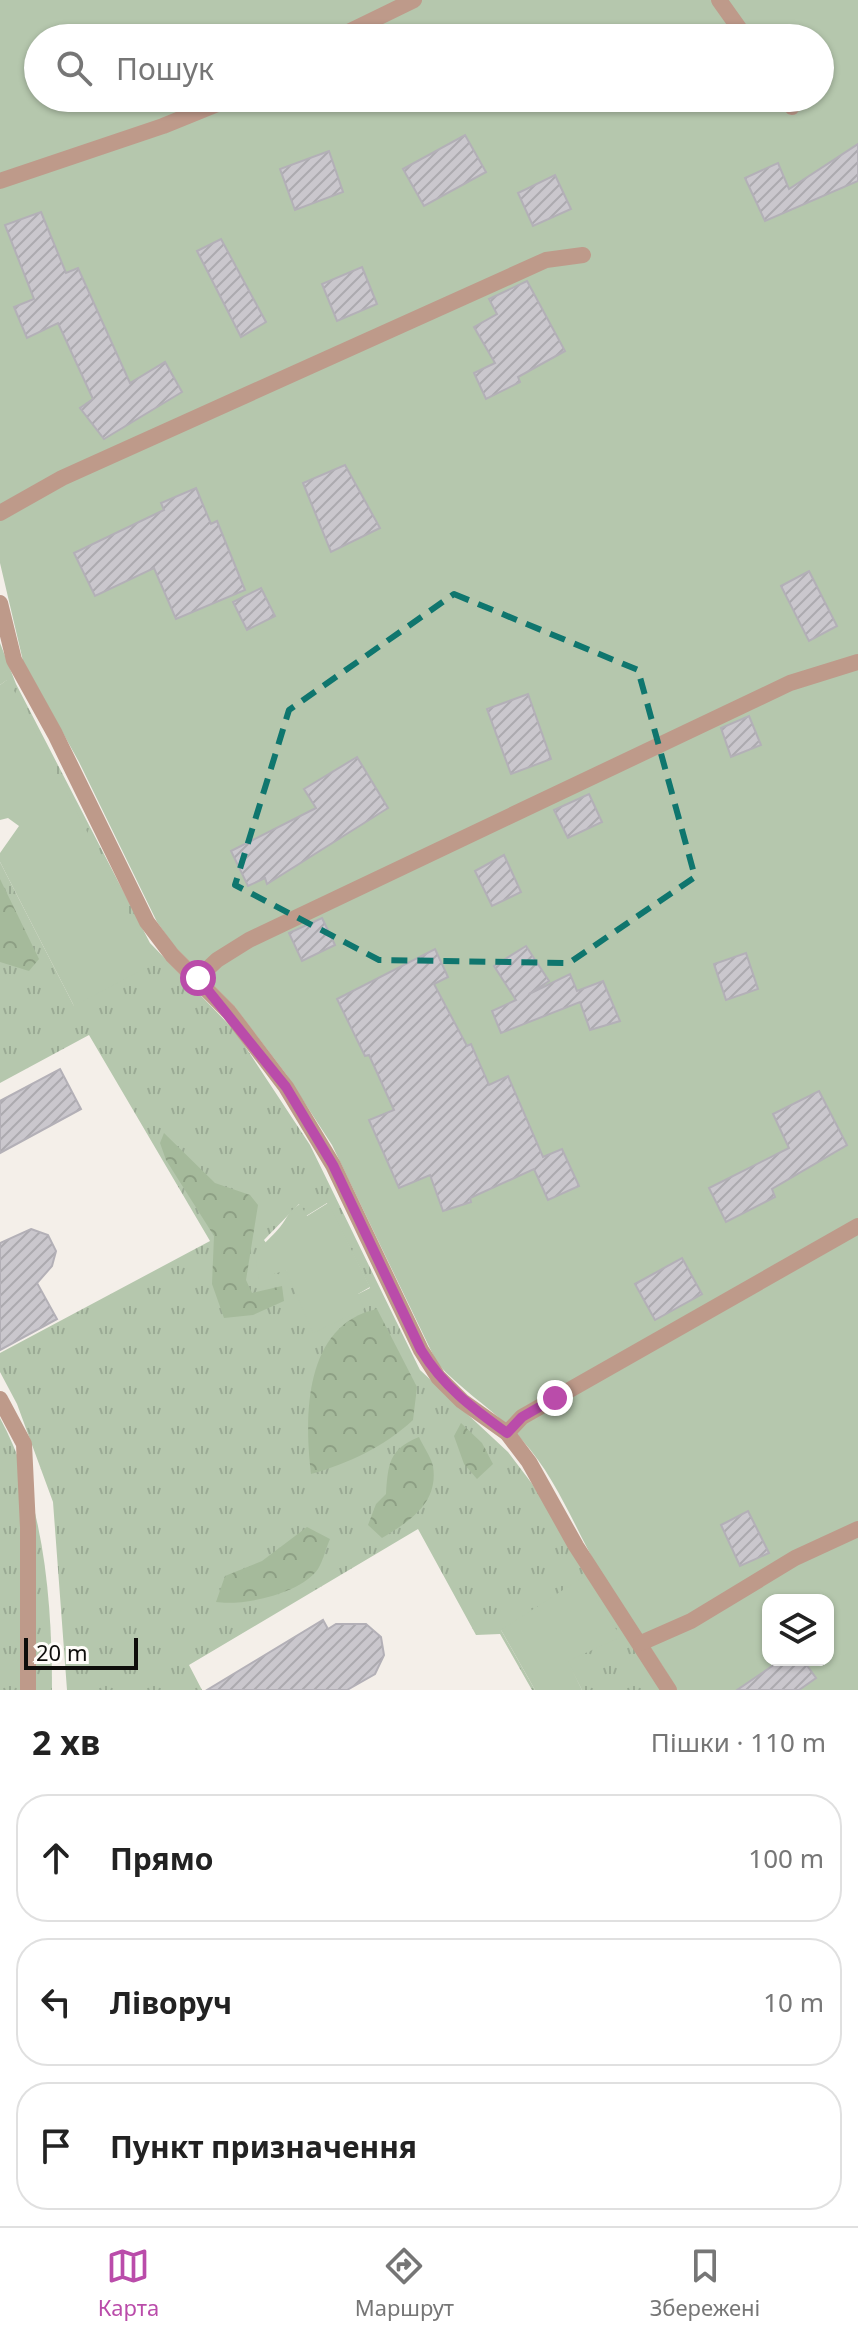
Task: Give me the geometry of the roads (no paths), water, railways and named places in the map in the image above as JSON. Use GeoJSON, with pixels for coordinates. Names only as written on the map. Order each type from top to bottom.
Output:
{"type":"FeatureCollection","features":[{"type":"Feature","properties":{"kind":"lane"},"geometry":{"type":"LineString","coordinates":[[365,24],[414,0]]}},
{"type":"Feature","properties":{"kind":"lane"},"geometry":{"type":"LineString","coordinates":[[719,0],[736,24]]}},
{"type":"Feature","properties":{"kind":"lane"},"geometry":{"type":"LineString","coordinates":[[0,181],[197,112]]}},
{"type":"Feature","properties":{"kind":"lane"},"geometry":{"type":"LineString","coordinates":[[0,513],[62,478],[546,260],[583,255]]}},
{"type":"Feature","properties":{"kind":"lane"},"geometry":{"type":"LineString","coordinates":[[0,603],[14,660],[147,922],[172,955],[198,978],[286,1087],[317,1139],[438,1377],[462,1401],[507,1433],[547,1491],[609,1599],[641,1643],[669,1690]]}},
{"type":"Feature","properties":{"kind":"lane"},"geometry":{"type":"LineString","coordinates":[[198,978],[217,960],[249,940],[547,796],[790,683],[858,662]]}},
{"type":"Feature","properties":{"kind":"lane"},"geometry":{"type":"LineString","coordinates":[[507,1433],[522,1417],[858,1226]]}},
{"type":"Feature","properties":{"kind":"lane"},"geometry":{"type":"LineString","coordinates":[[0,1399],[24,1444],[28,1527],[28,1690]]}},
{"type":"Feature","properties":{"kind":"lane"},"geometry":{"type":"LineString","coordinates":[[641,1643],[691,1621],[795,1558],[858,1529]]}}]}
